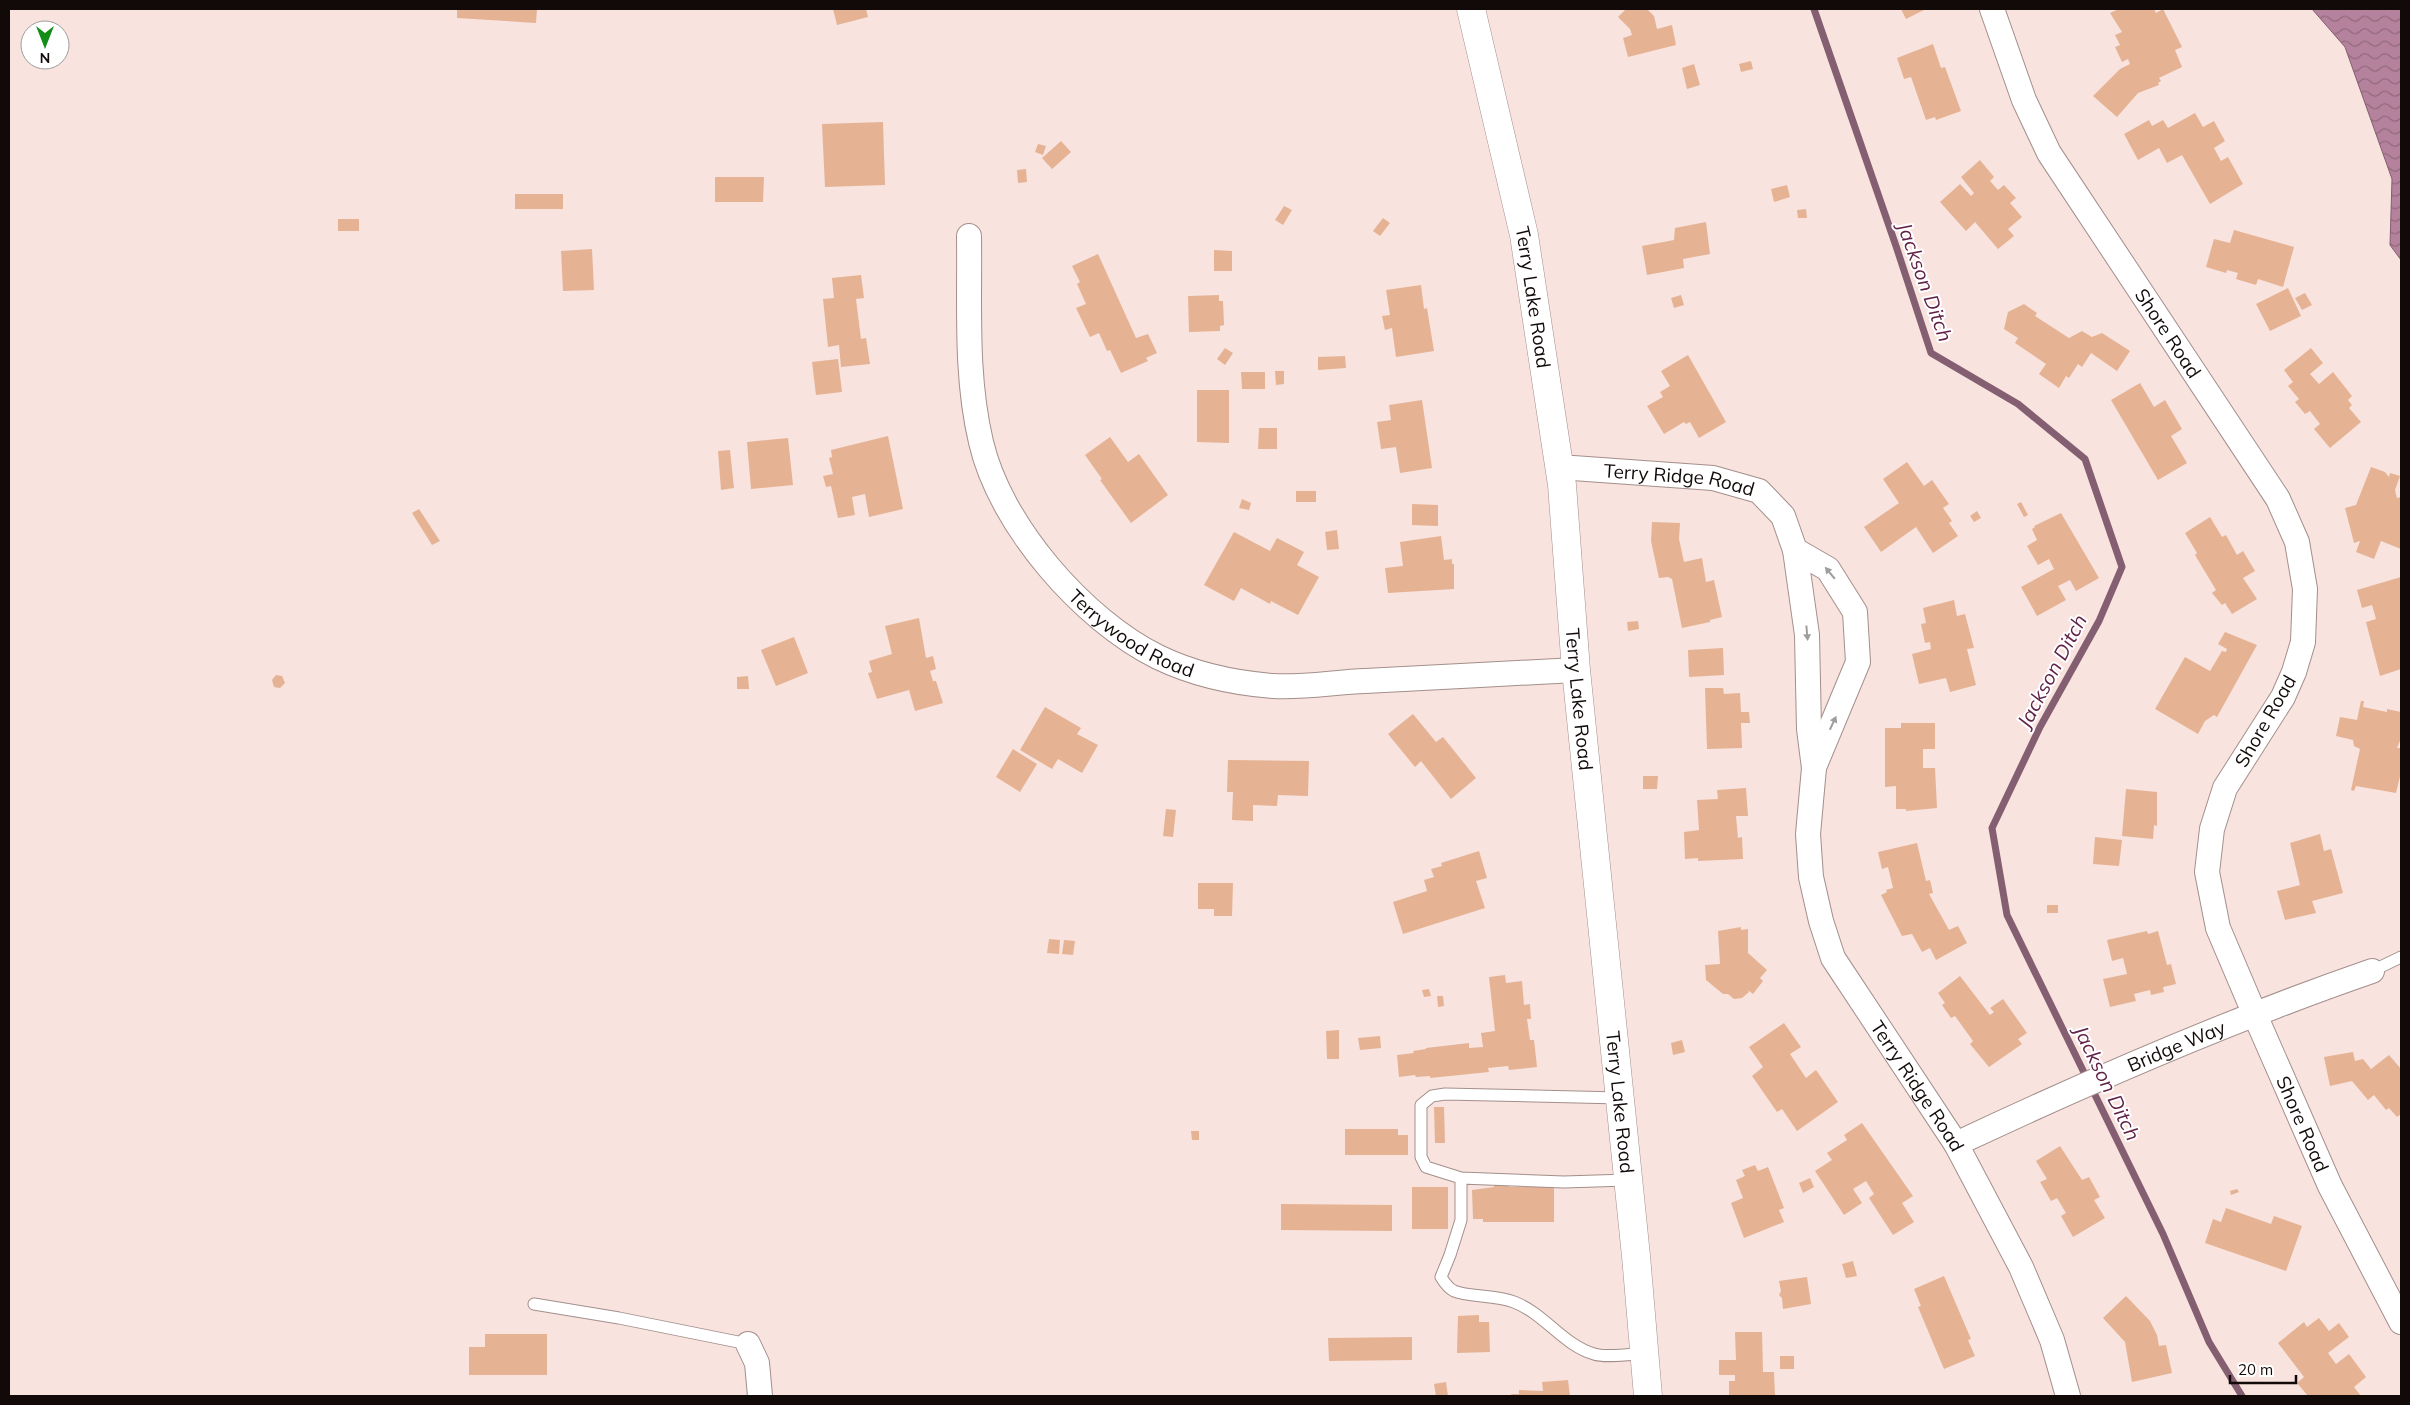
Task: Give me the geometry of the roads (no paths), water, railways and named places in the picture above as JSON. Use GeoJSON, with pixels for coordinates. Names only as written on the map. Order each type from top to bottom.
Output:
{"type":"FeatureCollection","features":[{"type":"Feature","properties":{"kind":"main road","name":"Terry Lake Road"},"geometry":{"type":"LineString","coordinates":[[1471,9],[1524,235],[1559,467],[1576,670],[1620,1098],[1648,1396]]}},
{"type":"Feature","properties":{"kind":"street","name":"Shore Road"},"geometry":{"type":"LineString","coordinates":[[1992,9],[2024,100],[2049,153],[2278,499],[2296,542],[2305,589],[2303,642],[2294,672],[2283,697],[2225,788],[2212,829],[2207,872],[2218,928],[2255,1015],[2330,1186],[2401,1322]]}},
{"type":"Feature","properties":{"kind":"street","name":"Terrywood Road"},"geometry":{"type":"LineString","coordinates":[[969,236],[970,385],[981,444],[996,487],[1020,528],[1062,584],[1103,622],[1158,657],[1215,678],[1275,686],[1576,670]]}},
{"type":"Feature","properties":{"kind":"street","name":"Terry Ridge Road"},"geometry":{"type":"LineString","coordinates":[[1559,467],[1713,478],[1759,491],[1783,516],[1795,550],[1807,635],[1809,729],[1814,768],[1808,834],[1811,877],[1820,921],[1832,958],[1956,1144],[2021,1267],[2052,1340],[2068,1396]]}},
{"type":"Feature","properties":{"kind":"street","name":"Terry Ridge Road"},"geometry":{"type":"LineString","coordinates":[[1795,550],[1828,569],[1856,612],[1858,662],[1814,768]]}},
{"type":"Feature","properties":{"kind":"street","name":"Bridge Way"},"geometry":{"type":"LineString","coordinates":[[1956,1144],[2077,1086],[2305,994],[2372,971]]}},
{"type":"Feature","properties":{"kind":"street"},"geometry":{"type":"LineString","coordinates":[[748,1344],[757,1363],[760,1396]]}},
{"type":"Feature","properties":{"kind":"lane"},"geometry":{"type":"LineString","coordinates":[[2372,971],[2401,957]]}},
{"type":"Feature","properties":{"kind":"lane"},"geometry":{"type":"LineString","coordinates":[[1620,1098],[1445,1094],[1432,1096],[1420,1105],[1420,1157],[1426,1167],[1461,1178],[1564,1182],[1628,1180]]}},
{"type":"Feature","properties":{"kind":"lane"},"geometry":{"type":"LineString","coordinates":[[1461,1178],[1461,1220],[1441,1277],[1445,1284],[1454,1291],[1501,1297],[1518,1303],[1550,1325],[1572,1344],[1596,1355],[1644,1353]]}},
{"type":"Feature","properties":{"kind":"lane"},"geometry":{"type":"LineString","coordinates":[[534,1304],[619,1318],[748,1344]]}},
{"type":"Feature","properties":{"kind":"water"},"geometry":{"type":"Polygon","coordinates":[[[2312,9],[2401,9],[2401,260],[2390,245],[2392,179],[2345,47],[2312,9]]]}},
{"type":"Feature","properties":{"kind":"waterway","name":"Jackson Ditch"},"geometry":{"type":"LineString","coordinates":[[1814,9],[1931,353],[2018,404],[2085,459],[2122,567],[2099,621],[2040,727],[1992,828],[2007,915],[2163,1234],[2209,1342],[2242,1396]]}}]}
